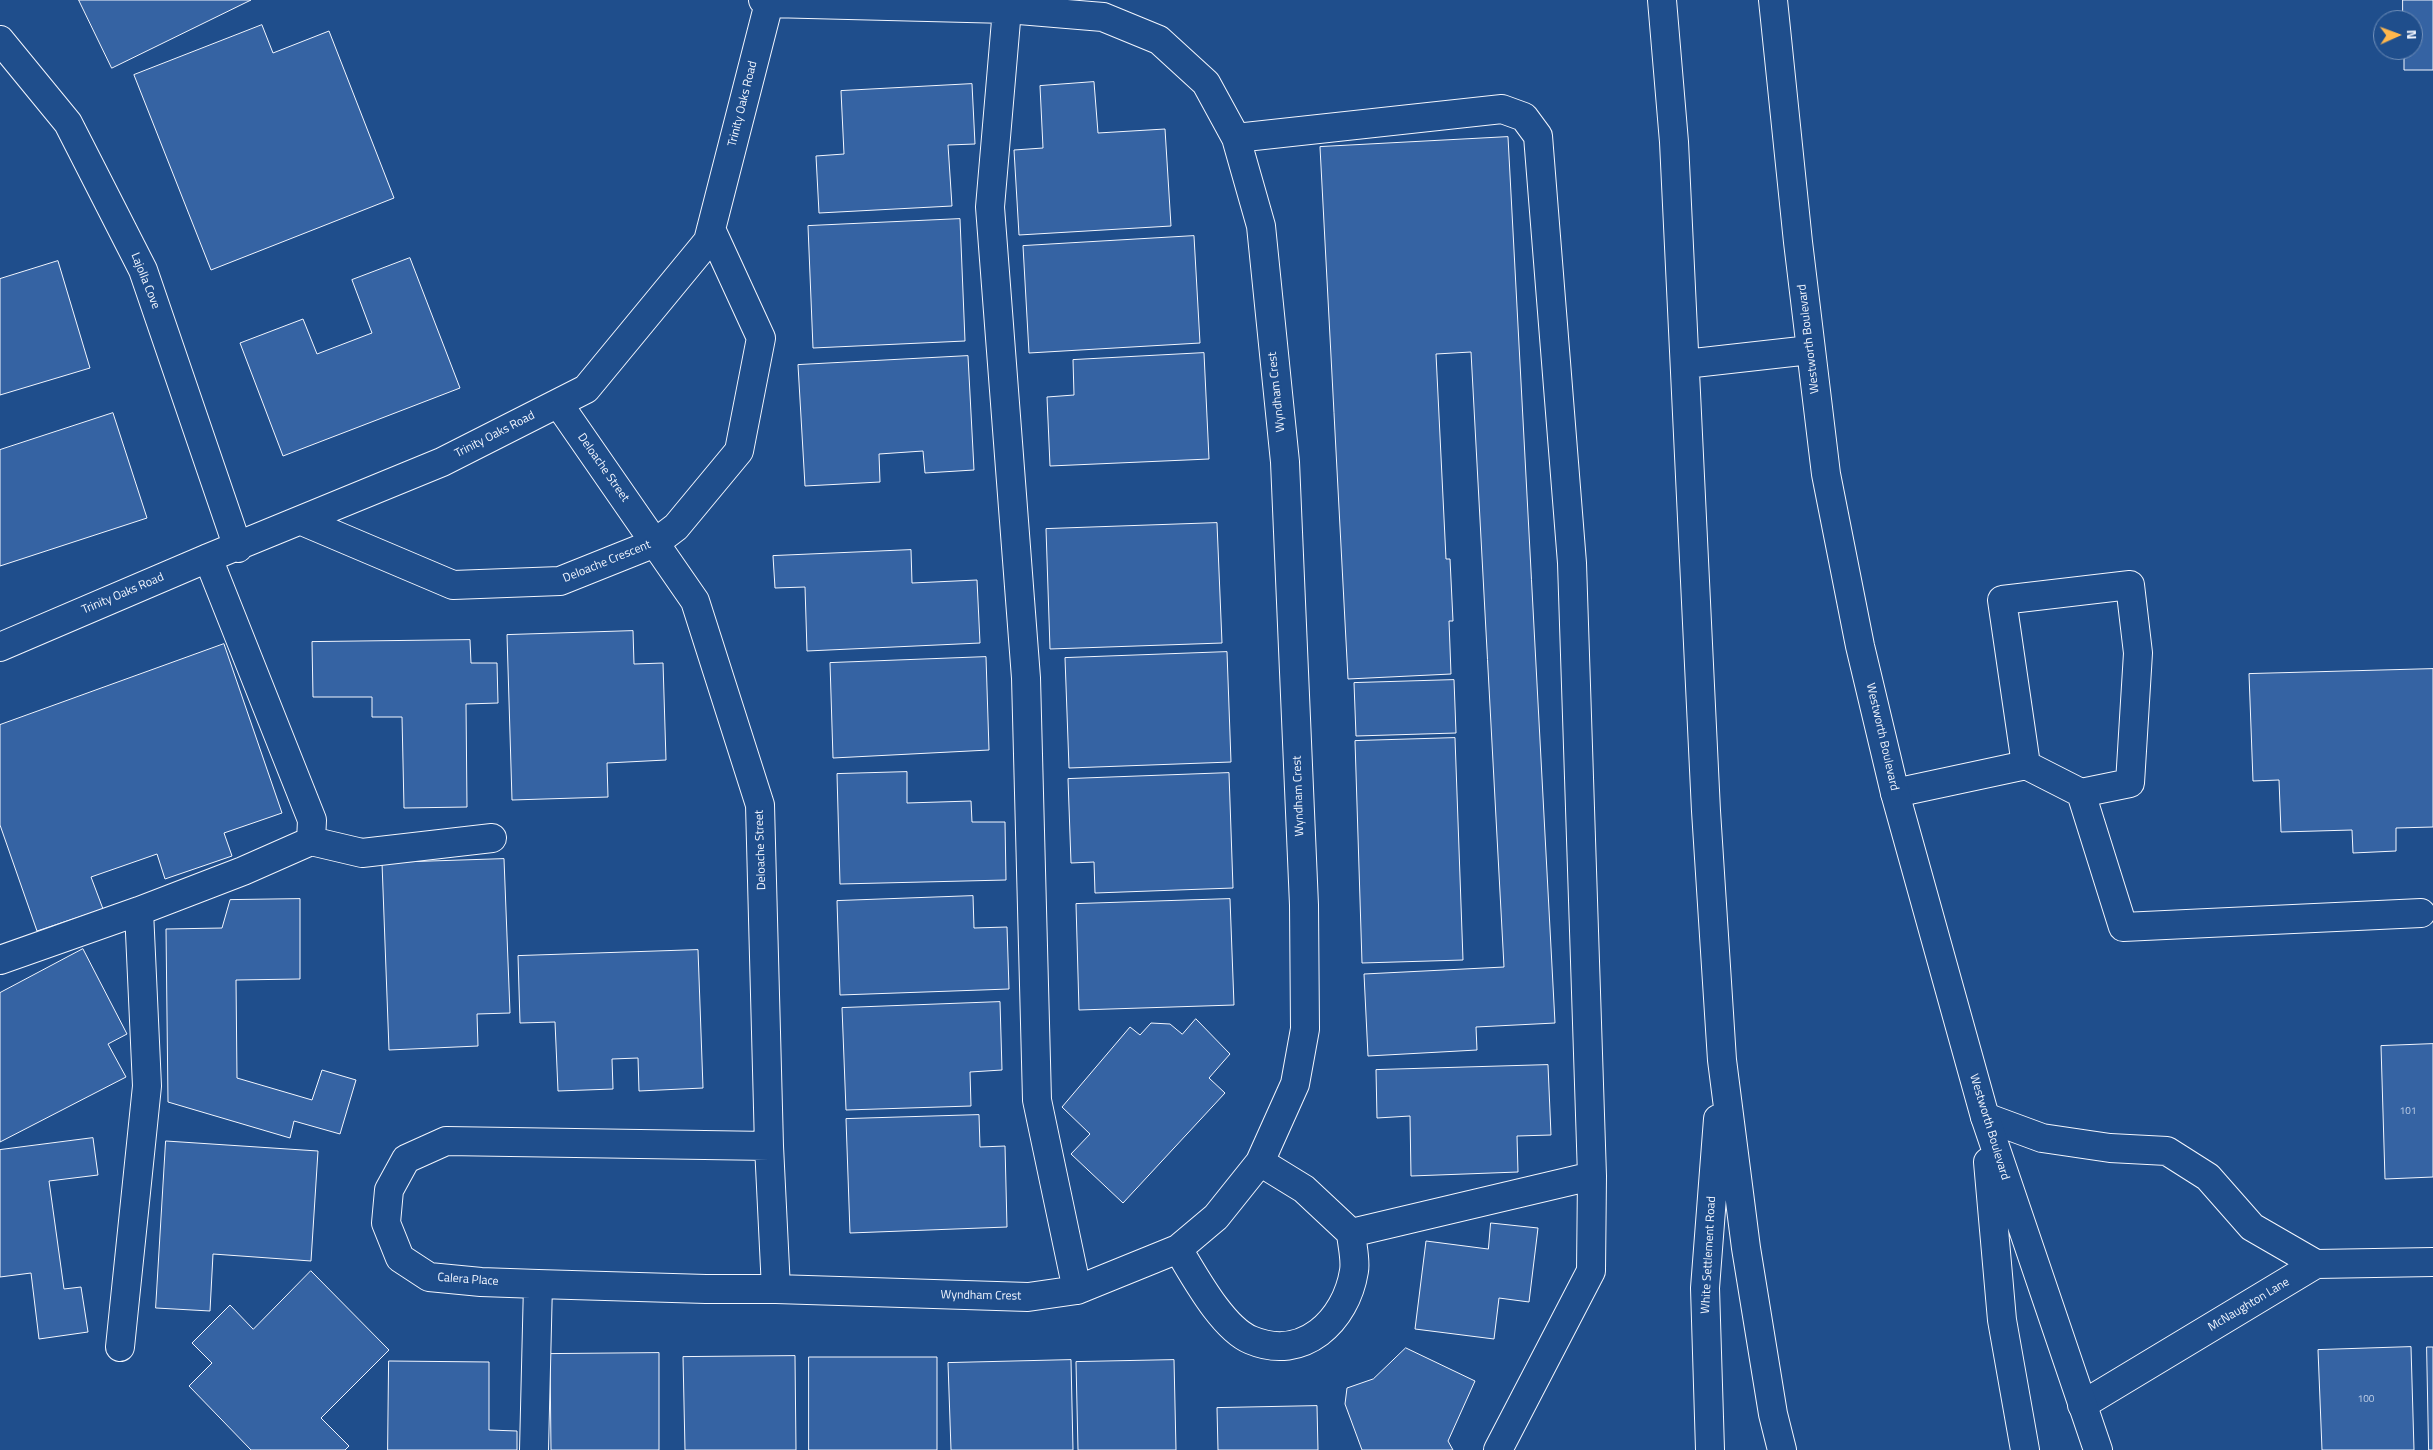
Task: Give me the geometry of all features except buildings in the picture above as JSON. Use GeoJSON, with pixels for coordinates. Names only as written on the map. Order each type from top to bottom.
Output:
{"type":"FeatureCollection","features":[{"type":"Feature","properties":{"kind":"street"},"geometry":{"type":"LineString","coordinates":[[1662,0],[1674,142],[1707,821],[1722,1060],[1746,1248],[1773,1414],[1782,1450]]}},
{"type":"Feature","properties":{"kind":"street","name":"Westworth Boulevard"},"geometry":{"type":"LineString","coordinates":[[1773,0],[1810,350],[1826,474],[1842,565],[1895,793],[1984,1117],[2098,1450]]}},
{"type":"Feature","properties":{"kind":"street","name":"Wyndham Crest"},"geometry":{"type":"LineString","coordinates":[[766,2],[1007,9],[1103,17],[1159,40],[1206,83],[1236,138],[1261,226],[1285,462],[1304,904],[1305,1028],[1295,1084],[1260,1162],[1216,1217],[1178,1249],[1077,1290],[1019,1297],[776,1289]]}},
{"type":"Feature","properties":{"kind":"street","name":"Trinity Oaks Road"},"geometry":{"type":"LineString","coordinates":[[0,647],[208,558],[238,548],[442,462],[586,389],[708,241],[766,2]]}},
{"type":"Feature","properties":{"kind":"street"},"geometry":{"type":"LineString","coordinates":[[1007,9],[990,207],[1026,678],[1037,1100],[1077,1290]]}},
{"type":"Feature","properties":{"kind":"street","name":"Lajolla Cove"},"geometry":{"type":"LineString","coordinates":[[0,40],[68,123],[143,270],[238,548]]}},
{"type":"Feature","properties":{"kind":"street"},"geometry":{"type":"LineString","coordinates":[[1236,138],[1502,109],[1524,117],[1538,136],[1572,563],[1592,1176],[1591,1271],[1498,1450]]}},
{"type":"Feature","properties":{"kind":"street","name":"Deloache Crescent"},"geometry":{"type":"LineString","coordinates":[[302,521],[453,585],[560,581],[655,543],[676,527],[739,451],[761,338],[711,229]]}},
{"type":"Feature","properties":{"kind":"street"},"geometry":{"type":"LineString","coordinates":[[1685,364],[1810,350]]}},
{"type":"Feature","properties":{"kind":"street","name":"Deloache Street"},"geometry":{"type":"LineString","coordinates":[[558,403],[695,601],[760,805],[769,1146],[776,1289]]}},
{"type":"Feature","properties":{"kind":"street"},"geometry":{"type":"LineString","coordinates":[[208,558],[312,820],[311,841]]}},
{"type":"Feature","properties":{"kind":"street"},"geometry":{"type":"LineString","coordinates":[[1895,793],[2026,765],[2081,793],[2130,783],[2138,653],[2130,585],[2002,600],[2026,765]]}},
{"type":"Feature","properties":{"kind":"street"},"geometry":{"type":"LineString","coordinates":[[2081,793],[2123,927],[2421,913]]}},
{"type":"Feature","properties":{"kind":"street"},"geometry":{"type":"LineString","coordinates":[[0,960],[139,911],[242,871],[311,841],[362,853],[492,838]]}},
{"type":"Feature","properties":{"kind":"street"},"geometry":{"type":"LineString","coordinates":[[120,1347],[147,1086],[139,911]]}},
{"type":"Feature","properties":{"kind":"street","name":"White Settlement Road"},"geometry":{"type":"LineString","coordinates":[[1710,1450],[1705,1288],[1722,1060]]}},
{"type":"Feature","properties":{"kind":"street"},"geometry":{"type":"LineString","coordinates":[[2025,1450],[2002,1320],[1984,1117],[2042,1138],[2110,1148],[2168,1151],[2208,1177],[2252,1227],[2316,1264],[2433,1262]]}},
{"type":"Feature","properties":{"kind":"street","name":"Calera Place"},"geometry":{"type":"LineString","coordinates":[[769,1146],[446,1141],[406,1159],[390,1190],[386,1223],[400,1258],[429,1277],[480,1282],[706,1289],[776,1289]]}},
{"type":"Feature","properties":{"kind":"street"},"geometry":{"type":"LineString","coordinates":[[1178,1249],[1203,1290],[1225,1319],[1250,1340],[1275,1346],[1300,1343],[1328,1327],[1346,1300],[1355,1270],[1351,1233],[1304,1188],[1260,1162]]}},
{"type":"Feature","properties":{"kind":"street"},"geometry":{"type":"LineString","coordinates":[[1351,1233],[1592,1176]]}},
{"type":"Feature","properties":{"kind":"street","name":"McNaughton Lane"},"geometry":{"type":"LineString","coordinates":[[2082,1405],[2316,1264]]}},
{"type":"Feature","properties":{"kind":"street"},"geometry":{"type":"LineString","coordinates":[[534,1450],[538,1284]]}}]}
